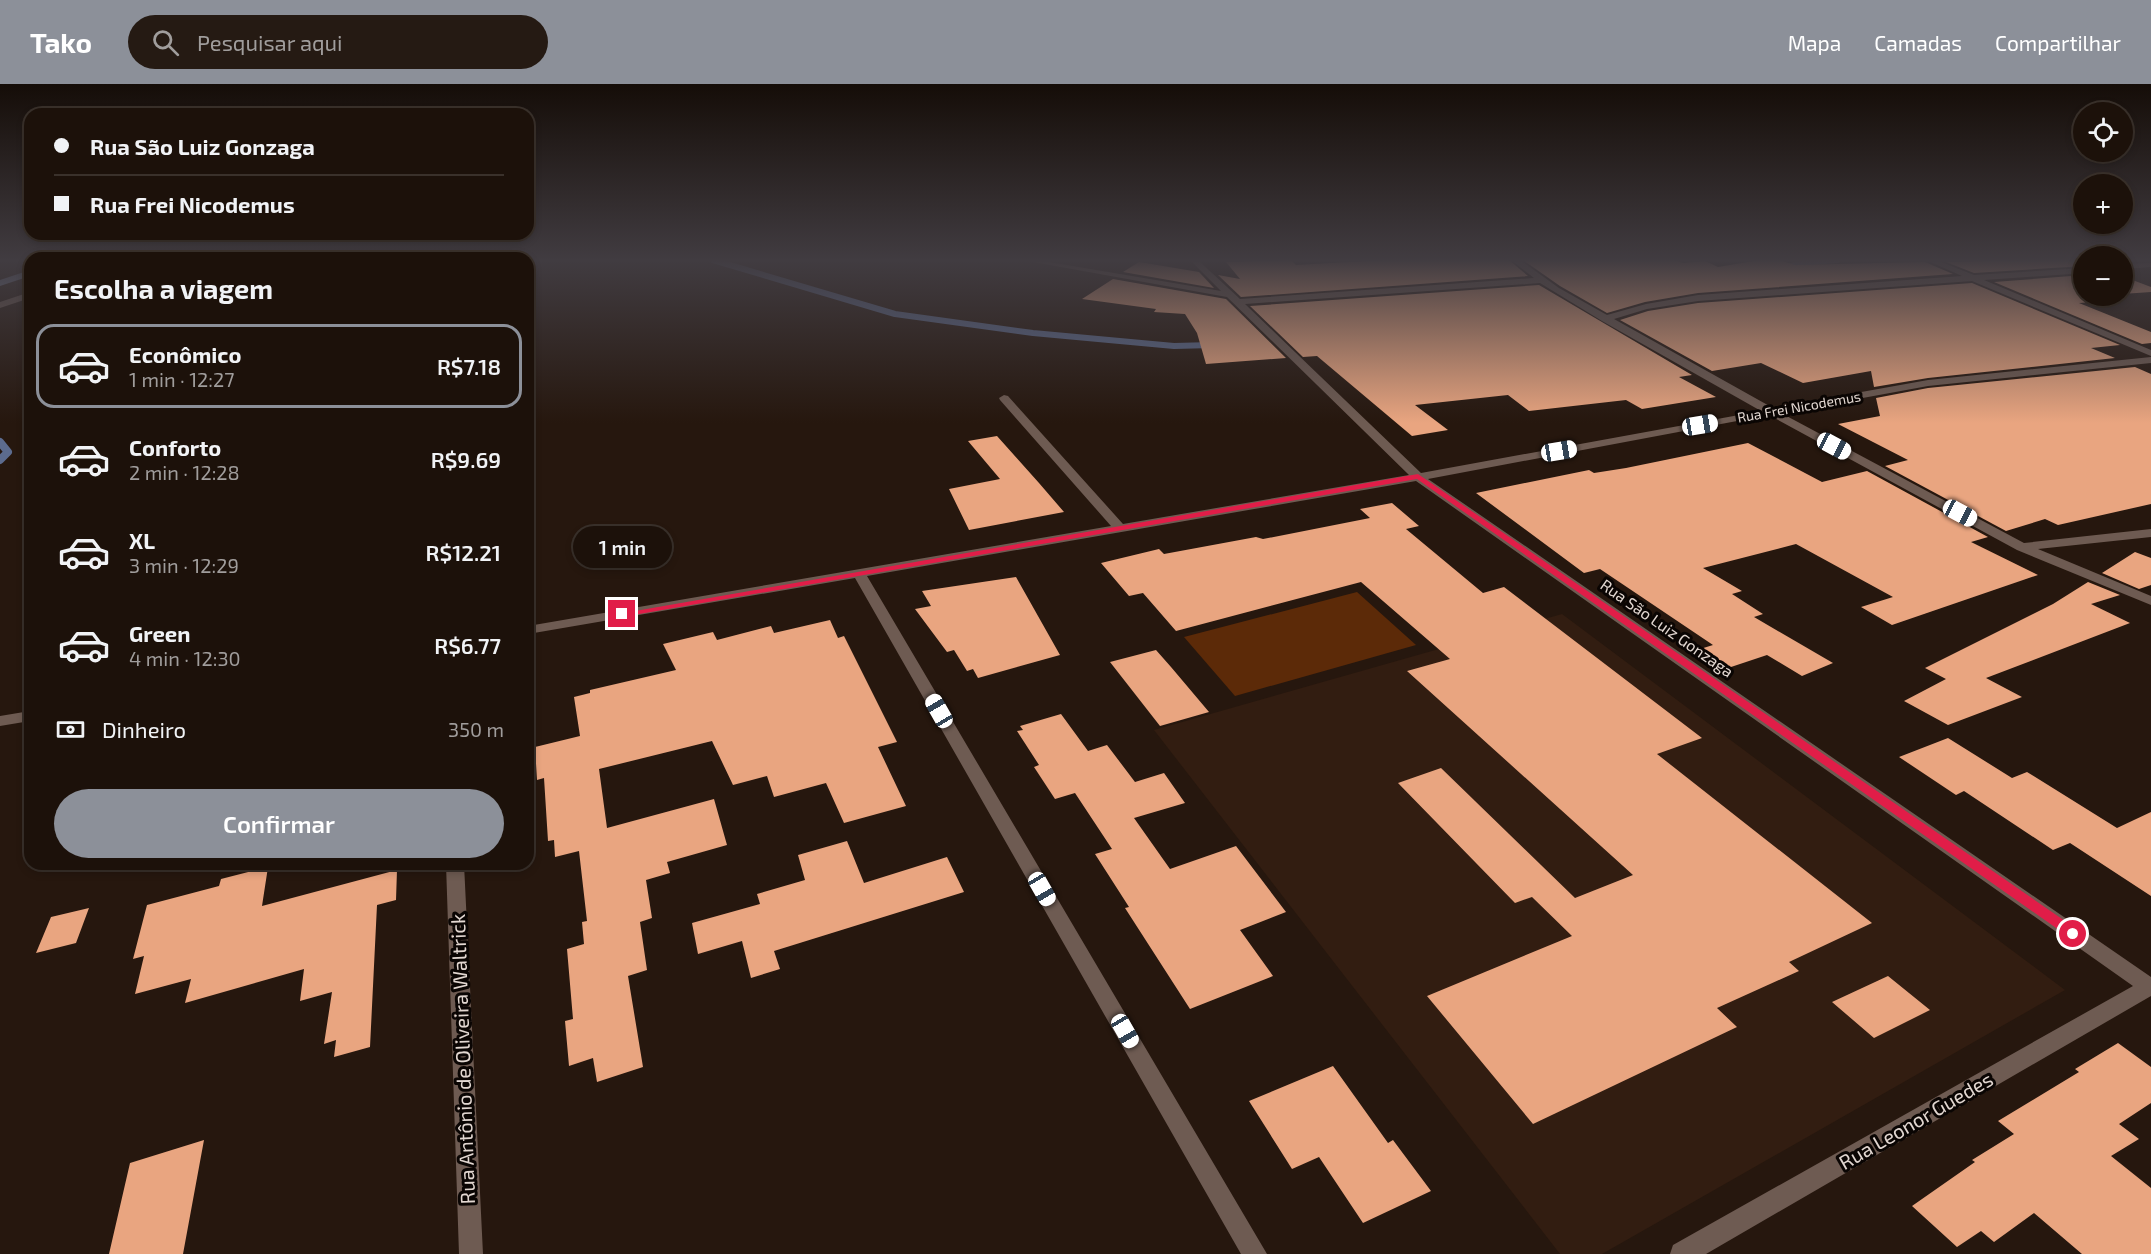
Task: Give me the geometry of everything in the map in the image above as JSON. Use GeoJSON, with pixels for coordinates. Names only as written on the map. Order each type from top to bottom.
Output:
{"type":"FeatureCollection","features":[{"type":"Feature","properties":{"kind":"street","name":"Rua São Luiz Gonzaga"},"geometry":{"type":"LineString","coordinates":[[1251,315],[1418,477],[2151,988]]}},
{"type":"Feature","properties":{"kind":"street"},"geometry":{"type":"LineString","coordinates":[[1598,315],[1771,412],[2022,547],[2151,601]]}},
{"type":"Feature","properties":{"kind":"street"},"geometry":{"type":"LineString","coordinates":[[1605,319],[1621,315]]}},
{"type":"Feature","properties":{"kind":"street"},"geometry":{"type":"LineString","coordinates":[[2060,315],[2151,353]]}},
{"type":"Feature","properties":{"kind":"street","name":"Rua Frei Nicodemus"},"geometry":{"type":"LineString","coordinates":[[534,629],[1418,477],[1771,412],[1989,375],[2151,360]]}},
{"type":"Feature","properties":{"kind":"street"},"geometry":{"type":"LineString","coordinates":[[1004,398],[1120,528]]}},
{"type":"Feature","properties":{"kind":"street"},"geometry":{"type":"LineString","coordinates":[[2022,547],[2151,533]]}},
{"type":"Feature","properties":{"kind":"street"},"geometry":{"type":"LineString","coordinates":[[859,573],[1255,1254]]}},
{"type":"Feature","properties":{"kind":"street"},"geometry":{"type":"LineString","coordinates":[[0,721],[24,717]]}},
{"type":"Feature","properties":{"kind":"street","name":"Rua Antônio de Oliveira Waltrick"},"geometry":{"type":"LineString","coordinates":[[455,870],[471,1254]]}},
{"type":"Feature","properties":{"kind":"street","name":"Rua Leonor Guedes"},"geometry":{"type":"LineString","coordinates":[[1682,1254],[2151,988]]}},
{"type":"Feature","properties":{"kind":"shaded area"},"geometry":{"type":"Polygon","coordinates":[[[1357,592],[1416,645],[1235,696],[1184,637],[1357,592]]]}},
{"type":"Feature","properties":{"kind":"shaded area"},"geometry":{"type":"Polygon","coordinates":[[[1562,614],[2065,990],[1602,1254],[1560,1254],[1154,730],[1562,614]]]}},
{"type":"Feature","properties":{"kind":"building"},"geometry":{"type":"Polygon","coordinates":[[[1185,315],[1242,315],[1286,358],[1206,364],[1197,333],[1185,315]]]}},
{"type":"Feature","properties":{"kind":"building"},"geometry":{"type":"Polygon","coordinates":[[[1259,315],[1589,315],[1692,375],[1679,377],[1716,397],[1642,409],[1626,400],[1529,411],[1508,395],[1415,405],[1448,430],[1412,436],[1317,356],[1303,357],[1259,315]]]}},
{"type":"Feature","properties":{"kind":"building"},"geometry":{"type":"Polygon","coordinates":[[[1637,315],[2047,315],[2120,345],[2091,348],[2115,358],[1928,378],[1874,387],[1871,371],[1803,383],[1761,363],[1712,371],[1620,320],[1637,315]]]}},
{"type":"Feature","properties":{"kind":"building"},"geometry":{"type":"Polygon","coordinates":[[[2072,315],[2108,315],[2151,332],[2151,343],[2142,344],[2072,315]]]}},
{"type":"Feature","properties":{"kind":"building"},"geometry":{"type":"Polygon","coordinates":[[[2135,367],[2151,374],[2151,504],[2058,525],[2045,519],[2006,531],[1885,466],[1908,460],[1838,424],[1880,416],[1876,398],[1928,388],[2135,367]]]}},
{"type":"Feature","properties":{"kind":"building"},"geometry":{"type":"Polygon","coordinates":[[[997,436],[1064,512],[969,530],[949,489],[1000,479],[968,441],[997,436]]]}},
{"type":"Feature","properties":{"kind":"building"},"geometry":{"type":"Polygon","coordinates":[[[1748,443],[1822,482],[1867,471],[1988,537],[1971,542],[2038,575],[1892,625],[1861,607],[1893,597],[1796,544],[1703,568],[1742,591],[1732,594],[1763,614],[1754,617],[1833,663],[1802,676],[1767,655],[1725,669],[1697,650],[1713,645],[1600,569],[1584,573],[1476,493],[1589,470],[1594,473],[1626,468],[1748,443]]]}},
{"type":"Feature","properties":{"kind":"building"},"geometry":{"type":"Polygon","coordinates":[[[1392,503],[1419,526],[1406,529],[1483,593],[1504,587],[1702,738],[1657,754],[1872,923],[1789,962],[1799,971],[1717,1008],[1737,1027],[1533,1124],[1427,996],[1572,936],[1532,897],[1515,903],[1398,783],[1441,768],[1575,898],[1633,875],[1407,671],[1450,659],[1361,582],[1176,631],[1143,593],[1129,596],[1101,563],[1159,549],[1164,554],[1256,537],[1263,539],[1370,518],[1360,509],[1392,503]]]}},
{"type":"Feature","properties":{"kind":"building"},"geometry":{"type":"Polygon","coordinates":[[[2135,552],[2151,558],[2151,585],[2139,589],[2102,573],[2135,552]]]}},
{"type":"Feature","properties":{"kind":"building"},"geometry":{"type":"Polygon","coordinates":[[[1016,577],[1060,655],[978,678],[973,669],[967,671],[954,650],[947,652],[915,609],[931,606],[922,591],[1016,577]]]}},
{"type":"Feature","properties":{"kind":"building"},"geometry":{"type":"Polygon","coordinates":[[[2088,582],[2120,595],[2091,604],[2130,623],[1986,678],[2022,697],[1948,725],[1904,701],[1946,679],[1925,668],[2053,604],[2088,582]]]}},
{"type":"Feature","properties":{"kind":"building"},"geometry":{"type":"Polygon","coordinates":[[[830,620],[838,638],[844,636],[897,742],[878,747],[906,806],[844,823],[826,783],[774,797],[767,776],[733,785],[712,741],[599,769],[607,828],[714,799],[727,845],[667,862],[670,873],[646,880],[652,918],[640,922],[647,970],[628,976],[643,1067],[597,1082],[593,1058],[569,1066],[565,1021],[573,1019],[567,949],[584,944],[582,922],[587,921],[579,851],[555,857],[554,840],[548,841],[544,778],[537,780],[535,747],[580,736],[574,697],[590,693],[590,690],[676,670],[663,644],[713,632],[717,640],[771,626],[774,633],[830,620]]]}},
{"type":"Feature","properties":{"kind":"building"},"geometry":{"type":"Polygon","coordinates":[[[1156,650],[1209,712],[1160,726],[1110,662],[1156,650]]]}},
{"type":"Feature","properties":{"kind":"building"},"geometry":{"type":"Polygon","coordinates":[[[1061,714],[1088,751],[1107,745],[1135,782],[1164,773],[1185,803],[1134,818],[1170,869],[1236,846],[1286,912],[1240,930],[1273,976],[1190,1009],[1125,908],[1129,907],[1095,854],[1112,849],[1075,793],[1055,799],[1034,767],[1039,765],[1017,731],[1023,730],[1020,726],[1061,714]]]}},
{"type":"Feature","properties":{"kind":"building"},"geometry":{"type":"Polygon","coordinates":[[[1948,738],[2012,778],[2027,772],[2117,828],[2151,812],[2151,896],[2070,843],[2053,850],[1964,791],[1956,795],[1899,757],[1948,738]]]}},
{"type":"Feature","properties":{"kind":"building"},"geometry":{"type":"Polygon","coordinates":[[[847,841],[864,883],[947,857],[964,892],[774,951],[780,969],[751,978],[742,941],[698,954],[692,923],[760,904],[757,894],[805,880],[798,855],[847,841]]]}},
{"type":"Feature","properties":{"kind":"building"},"geometry":{"type":"Polygon","coordinates":[[[256,870],[268,870],[262,906],[397,870],[396,900],[377,905],[370,1047],[334,1057],[336,1040],[324,1044],[332,992],[300,1001],[304,969],[185,1003],[191,979],[135,994],[144,956],[133,959],[147,905],[219,886],[221,879],[256,870]]]}},
{"type":"Feature","properties":{"kind":"building"},"geometry":{"type":"Polygon","coordinates":[[[89,908],[76,943],[36,953],[51,917],[89,908]]]}},
{"type":"Feature","properties":{"kind":"building"},"geometry":{"type":"Polygon","coordinates":[[[1888,976],[1930,1010],[1874,1038],[1832,1002],[1888,976]]]}},
{"type":"Feature","properties":{"kind":"building"},"geometry":{"type":"Polygon","coordinates":[[[2118,1043],[2151,1067],[2151,1103],[2119,1124],[2139,1139],[2111,1156],[2151,1188],[2151,1254],[2082,1254],[2034,1213],[1994,1242],[1981,1231],[1957,1247],[1912,1206],[1975,1162],[1972,1160],[2014,1134],[1998,1121],[2079,1072],[2075,1069],[2118,1043]]]}},
{"type":"Feature","properties":{"kind":"building"},"geometry":{"type":"Polygon","coordinates":[[[1333,1066],[1388,1143],[1393,1140],[1431,1191],[1363,1223],[1319,1157],[1292,1169],[1249,1101],[1333,1066]]]}},
{"type":"Feature","properties":{"kind":"building"},"geometry":{"type":"Polygon","coordinates":[[[204,1140],[183,1254],[109,1254],[130,1163],[204,1140]]]}},
{"type":"Feature","properties":{"kind":"waterway"},"geometry":{"type":"LineString","coordinates":[[899,315],[1033,333],[1174,346],[1212,345]]}},
{"type":"Feature","properties":{"kind":"waterway"},"geometry":{"type":"LineString","coordinates":[[0,442],[8,452],[0,460]]}},
{"type":"Feature","properties":{"kind":"route"},"geometry":{"type":"LineString","coordinates":[[622,614],[1418,477],[2073,934]]}}]}
